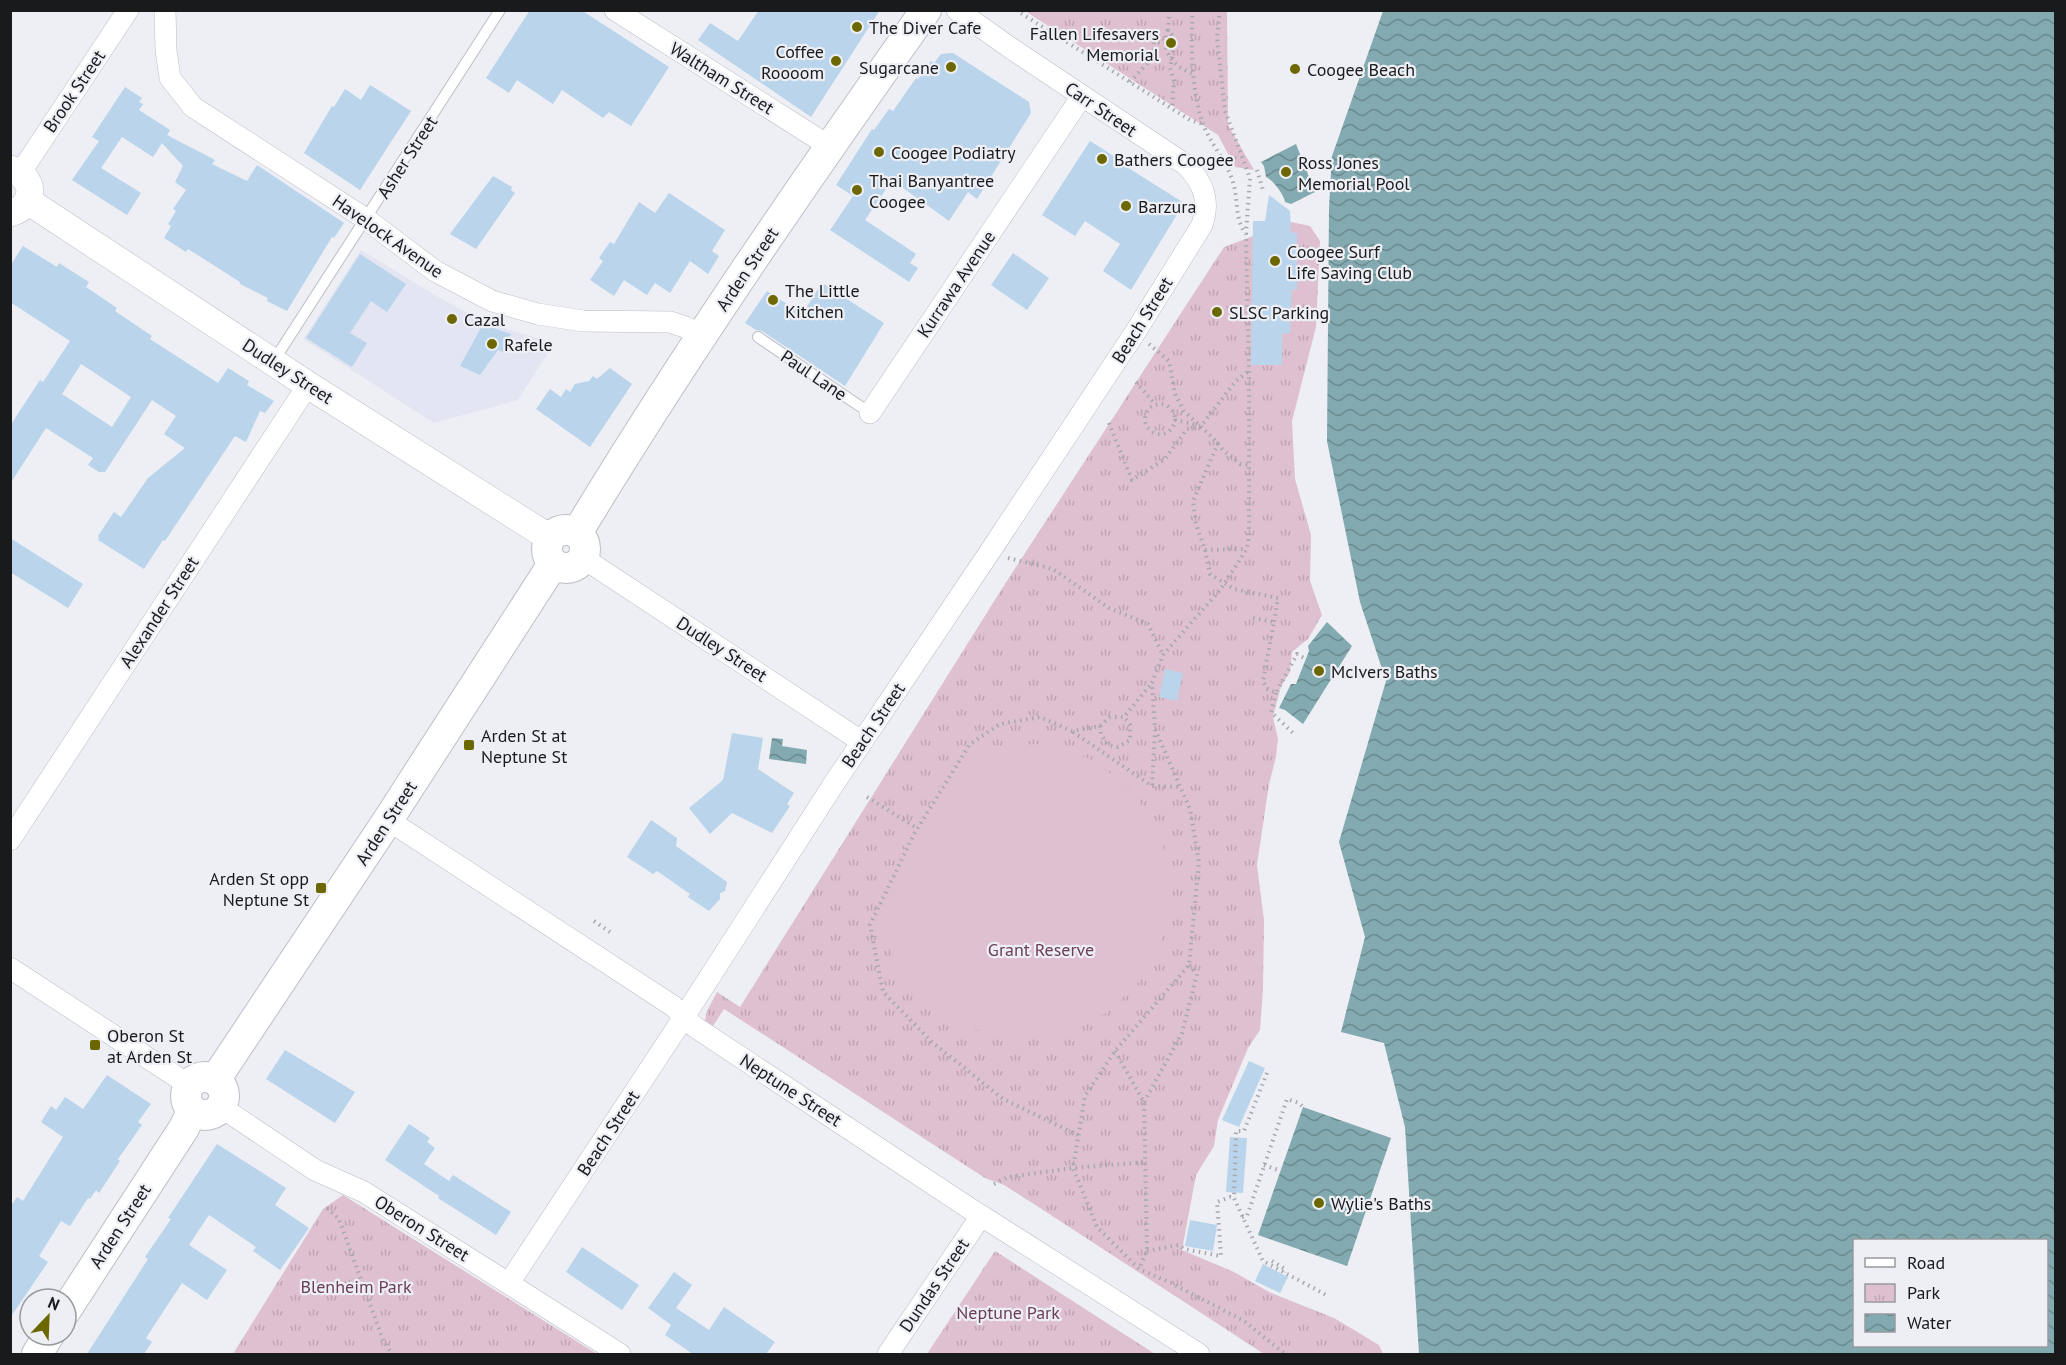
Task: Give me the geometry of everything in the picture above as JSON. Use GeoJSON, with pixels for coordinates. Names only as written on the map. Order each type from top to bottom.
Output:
{"type":"FeatureCollection","features":[{"type":"Feature","properties":{"kind":"main road","name":"Arden Street"},"geometry":{"type":"LineString","coordinates":[[78,1291],[703,336],[829,146],[926,10]]}},
{"type":"Feature","properties":{"kind":"street","name":"Brook Street"},"geometry":{"type":"LineString","coordinates":[[16,171],[128,10]]}},
{"type":"Feature","properties":{"kind":"street","name":"Havelock Avenue"},"geometry":{"type":"LineString","coordinates":[[165,10],[166,50],[170,78],[193,107],[366,219],[435,271],[492,301],[538,314],[583,321],[669,322],[703,336]]}},
{"type":"Feature","properties":{"kind":"street","name":"Waltham Street"},"geometry":{"type":"LineString","coordinates":[[615,10],[829,146]]}},
{"type":"Feature","properties":{"kind":"street","name":"Carr Street"},"geometry":{"type":"LineString","coordinates":[[957,10],[1186,165]]}},
{"type":"Feature","properties":{"kind":"street","name":"Kurrawa Avenue"},"geometry":{"type":"LineString","coordinates":[[870,413],[1082,96]]}},
{"type":"Feature","properties":{"kind":"street","name":"Beach Street"},"geometry":{"type":"LineString","coordinates":[[510,1283],[861,741],[989,553],[1197,235],[1205,218],[1204,192],[1196,176],[1186,165]]}},
{"type":"Feature","properties":{"kind":"street"},"geometry":{"type":"LineString","coordinates":[[16,171],[29,184],[30,192],[19,207]]}},
{"type":"Feature","properties":{"kind":"street","name":"Dudley Street"},"geometry":{"type":"LineString","coordinates":[[19,207],[272,362],[566,548],[861,741]]}},
{"type":"Feature","properties":{"kind":"street","name":"Alexander Street"},"geometry":{"type":"LineString","coordinates":[[10,840],[308,385]]}},
{"type":"Feature","properties":{"kind":"street","name":"Neptune Street"},"geometry":{"type":"LineString","coordinates":[[388,820],[673,1005],[695,1027],[981,1216],[1199,1354]]}},
{"type":"Feature","properties":{"kind":"street","name":"Oberon Street"},"geometry":{"type":"LineString","coordinates":[[10,968],[315,1170],[364,1192],[620,1354]]}},
{"type":"Feature","properties":{"kind":"street","name":"Dundas Street"},"geometry":{"type":"LineString","coordinates":[[888,1354],[981,1216]]}},
{"type":"Feature","properties":{"kind":"lane","name":"Asher Street"},"geometry":{"type":"LineString","coordinates":[[272,362],[500,10]]}},
{"type":"Feature","properties":{"kind":"lane","name":"Paul Lane"},"geometry":{"type":"LineString","coordinates":[[758,337],[870,413]]}},
{"type":"Feature","properties":{"kind":"path"},"geometry":{"type":"LineString","coordinates":[[1016,10],[1190,120],[1203,124]]}},
{"type":"Feature","properties":{"kind":"path"},"geometry":{"type":"LineString","coordinates":[[1193,10],[1191,28],[1194,74],[1203,124],[1234,184],[1240,226],[1246,234]]}},
{"type":"Feature","properties":{"kind":"path"},"geometry":{"type":"LineString","coordinates":[[1124,717],[1152,683],[1162,655],[1224,583],[1247,549],[1249,536],[1246,234],[1250,178],[1225,111],[1216,38],[1220,10]]}},
{"type":"Feature","properties":{"kind":"path"},"geometry":{"type":"LineString","coordinates":[[1169,16],[1164,43],[1167,53],[1183,70],[1194,74]]}},
{"type":"Feature","properties":{"kind":"path"},"geometry":{"type":"LineString","coordinates":[[1168,30],[1175,42],[1170,68],[1174,80],[1172,109]]}},
{"type":"Feature","properties":{"kind":"path"},"geometry":{"type":"LineString","coordinates":[[1130,82],[1155,55],[1154,42],[1164,43]]}},
{"type":"Feature","properties":{"kind":"path"},"geometry":{"type":"LineString","coordinates":[[1257,171],[1263,190]]}},
{"type":"Feature","properties":{"kind":"path"},"geometry":{"type":"LineString","coordinates":[[1136,331],[1169,361],[1175,394],[1184,411],[1240,464],[1250,465]]}},
{"type":"Feature","properties":{"kind":"path"},"geometry":{"type":"LineString","coordinates":[[1109,423],[1132,480],[1165,459],[1187,429],[1200,426],[1236,381],[1249,371]]}},
{"type":"Feature","properties":{"kind":"path"},"geometry":{"type":"LineString","coordinates":[[1136,382],[1155,404]]}},
{"type":"Feature","properties":{"kind":"path"},"geometry":{"type":"LineString","coordinates":[[1155,404],[1173,410],[1175,420],[1172,429],[1168,432],[1158,434],[1146,425],[1148,410],[1155,404]]}},
{"type":"Feature","properties":{"kind":"path"},"geometry":{"type":"LineString","coordinates":[[1175,420],[1200,426]]}},
{"type":"Feature","properties":{"kind":"path"},"geometry":{"type":"LineString","coordinates":[[1218,443],[1193,501],[1196,524],[1205,550],[1209,574],[1239,591],[1278,598],[1263,681],[1266,688],[1276,693]]}},
{"type":"Feature","properties":{"kind":"path"},"geometry":{"type":"LineString","coordinates":[[1205,550],[1247,549]]}},
{"type":"Feature","properties":{"kind":"path"},"geometry":{"type":"LineString","coordinates":[[989,553],[1053,569],[1109,608],[1148,624],[1162,655]]}},
{"type":"Feature","properties":{"kind":"path"},"geometry":{"type":"LineString","coordinates":[[1253,618],[1274,622]]}},
{"type":"Feature","properties":{"kind":"path"},"geometry":{"type":"LineString","coordinates":[[1295,735],[1270,712],[1276,693],[1297,654],[1306,659]]}},
{"type":"Feature","properties":{"kind":"path"},"geometry":{"type":"LineString","coordinates":[[1152,683],[1155,729],[1152,786]]}},
{"type":"Feature","properties":{"kind":"path"},"geometry":{"type":"LineString","coordinates":[[1078,1135],[1003,1099],[932,1042],[883,992],[870,925],[917,828],[969,744],[1000,724],[1040,717],[1072,731],[1152,786],[1180,787]]}},
{"type":"Feature","properties":{"kind":"path"},"geometry":{"type":"LineString","coordinates":[[1072,731],[1100,726],[1110,717],[1124,717]]}},
{"type":"Feature","properties":{"kind":"path"},"geometry":{"type":"LineString","coordinates":[[1100,726],[1101,734],[1108,745],[1118,747],[1130,740],[1130,725],[1124,717]]}},
{"type":"Feature","properties":{"kind":"path"},"geometry":{"type":"LineString","coordinates":[[1155,729],[1190,809],[1199,862],[1189,965],[1115,1051],[1085,1096],[1072,1168],[1097,1227],[1139,1269],[1244,1321],[1285,1354]]}},
{"type":"Feature","properties":{"kind":"path"},"geometry":{"type":"LineString","coordinates":[[1103,752],[1108,745]]}},
{"type":"Feature","properties":{"kind":"path"},"geometry":{"type":"LineString","coordinates":[[867,797],[917,828]]}},
{"type":"Feature","properties":{"kind":"path"},"geometry":{"type":"LineString","coordinates":[[594,921],[610,932]]}},
{"type":"Feature","properties":{"kind":"path"},"geometry":{"type":"LineString","coordinates":[[1139,1269],[1147,1251],[1144,1102],[1182,1033],[1197,974],[1189,965]]}},
{"type":"Feature","properties":{"kind":"path"},"geometry":{"type":"LineString","coordinates":[[1115,1051],[1144,1102]]}},
{"type":"Feature","properties":{"kind":"path"},"geometry":{"type":"LineString","coordinates":[[1267,1073],[1244,1131],[1236,1131],[1234,1198],[1263,1261],[1328,1296]]}},
{"type":"Feature","properties":{"kind":"path"},"geometry":{"type":"LineString","coordinates":[[1242,1217],[1247,1216],[1287,1099],[1303,1107]]}},
{"type":"Feature","properties":{"kind":"path"},"geometry":{"type":"LineString","coordinates":[[994,1184],[1008,1177],[1072,1168],[1145,1162]]}},
{"type":"Feature","properties":{"kind":"path"},"geometry":{"type":"LineString","coordinates":[[1264,1165],[1281,1171]]}},
{"type":"Feature","properties":{"kind":"path"},"geometry":{"type":"LineString","coordinates":[[1147,1251],[1179,1245],[1184,1249],[1221,1256],[1217,1202],[1230,1197],[1234,1198]]}},
{"type":"Feature","properties":{"kind":"path"},"geometry":{"type":"LineString","coordinates":[[327,1209],[339,1220],[383,1340],[392,1354]]}},
{"type":"Feature","properties":{"kind":"path"},"geometry":{"type":"LineString","coordinates":[[1272,1261],[1285,1269],[1284,1272]]}},
{"type":"Feature","properties":{"kind":"shaded area"},"geometry":{"type":"Polygon","coordinates":[[[361,250],[484,322],[554,343],[518,400],[434,423],[303,339],[361,250]]]}},
{"type":"Feature","properties":{"kind":"green space"},"geometry":{"type":"Polygon","coordinates":[[[1025,11],[1227,11],[1228,125],[1254,170],[1235,167],[1218,135],[1025,11]]]}},
{"type":"Feature","properties":{"kind":"green space","name":"Grant Reserve"},"geometry":{"type":"Polygon","coordinates":[[[1291,222],[1310,226],[1320,241],[1316,327],[1292,421],[1295,479],[1311,535],[1310,581],[1322,615],[1308,639],[1292,652],[1290,672],[1281,686],[1273,717],[1278,739],[1257,865],[1264,920],[1260,1030],[1248,1048],[1218,1120],[1214,1146],[1196,1175],[1182,1250],[1234,1272],[1269,1292],[1334,1318],[1379,1345],[1383,1354],[1264,1354],[1037,1206],[1004,1185],[985,1178],[724,1009],[711,1029],[705,1020],[717,992],[740,1007],[1003,587],[1224,247],[1291,222]]]}},
{"type":"Feature","properties":{"kind":"green space"},"geometry":{"type":"Polygon","coordinates":[[[1041,744],[1090,759],[1131,789],[1159,831],[1171,881],[1166,931],[1144,977],[1108,1012],[1062,1034],[1011,1038],[966,1027],[926,1001],[896,965],[879,922],[881,890],[952,764],[994,746],[1041,744]]]}},
{"type":"Feature","properties":{"kind":"green space","name":"Blenheim Park"},"geometry":{"type":"Polygon","coordinates":[[[343,1195],[597,1354],[233,1354],[323,1209],[343,1195]]]}},
{"type":"Feature","properties":{"kind":"green space","name":"Neptune Park"},"geometry":{"type":"Polygon","coordinates":[[[995,1251],[1155,1354],[927,1354],[995,1251]]]}},
{"type":"Feature","properties":{"kind":"water"},"geometry":{"type":"Polygon","coordinates":[[[1383,11],[2055,11],[2055,1354],[1419,1354],[1405,1127],[1384,1043],[1341,1032],[1365,937],[1339,842],[1386,681],[1360,602],[1327,441],[1329,208],[1332,156],[1383,11]]]}},
{"type":"Feature","properties":{"kind":"water","name":"Ross Jones Memorial Pool"},"geometry":{"type":"Polygon","coordinates":[[[1296,144],[1315,192],[1291,204],[1285,202],[1278,188],[1266,177],[1261,162],[1296,144]]]}},
{"type":"Feature","properties":{"kind":"water","name":"McIvers Baths"},"geometry":{"type":"Polygon","coordinates":[[[1327,622],[1352,646],[1303,724],[1279,708],[1291,684],[1296,684],[1309,651],[1308,646],[1327,622]]]}},
{"type":"Feature","properties":{"kind":"water"},"geometry":{"type":"Polygon","coordinates":[[[772,738],[783,739],[782,746],[807,750],[806,764],[769,759],[772,738]]]}},
{"type":"Feature","properties":{"kind":"water","name":"Wylie's Baths"},"geometry":{"type":"Polygon","coordinates":[[[1303,1107],[1391,1138],[1347,1266],[1258,1235],[1303,1107]]]}},
{"type":"Feature","properties":{"kind":"building"},"geometry":{"type":"Polygon","coordinates":[[[530,10],[581,10],[669,67],[631,126],[609,112],[603,118],[562,90],[553,104],[517,80],[509,93],[486,78],[530,10]]]}},
{"type":"Feature","properties":{"kind":"building"},"geometry":{"type":"Polygon","coordinates":[[[759,10],[880,10],[811,117],[698,40],[710,23],[738,41],[759,10]]]}},
{"type":"Feature","properties":{"kind":"building"},"geometry":{"type":"Polygon","coordinates":[[[953,53],[1029,102],[1031,113],[977,199],[968,192],[949,221],[892,180],[865,220],[916,254],[910,263],[918,268],[909,282],[830,230],[853,196],[836,185],[872,129],[874,130],[889,109],[893,111],[931,61],[934,63],[941,54],[953,53]]]}},
{"type":"Feature","properties":{"kind":"building"},"geometry":{"type":"Polygon","coordinates":[[[370,85],[411,111],[360,190],[304,153],[345,89],[361,100],[370,85]]]}},
{"type":"Feature","properties":{"kind":"building"},"geometry":{"type":"Polygon","coordinates":[[[125,87],[142,98],[139,102],[143,104],[139,110],[170,130],[167,135],[215,160],[212,164],[247,181],[257,165],[344,223],[334,238],[332,237],[287,311],[267,301],[268,298],[240,284],[188,249],[186,252],[164,238],[171,226],[168,224],[176,211],[173,209],[186,190],[175,182],[183,166],[162,143],[153,157],[122,137],[101,168],[141,193],[127,215],[72,180],[99,141],[92,137],[125,87]]]}},
{"type":"Feature","properties":{"kind":"building"},"geometry":{"type":"Polygon","coordinates":[[[1090,141],[1184,203],[1131,290],[1103,271],[1120,244],[1085,221],[1075,236],[1042,215],[1090,141]]]}},
{"type":"Feature","properties":{"kind":"building"},"geometry":{"type":"Polygon","coordinates":[[[493,176],[512,187],[511,190],[515,193],[476,249],[450,234],[493,176]]]}},
{"type":"Feature","properties":{"kind":"building"},"geometry":{"type":"Polygon","coordinates":[[[669,193],[725,230],[712,251],[719,256],[708,274],[690,261],[670,293],[655,283],[647,295],[624,280],[614,296],[590,280],[603,261],[599,258],[610,242],[614,244],[639,202],[655,213],[669,193]]]}},
{"type":"Feature","properties":{"kind":"building","name":"Coogee Surf Life Saving Club"},"geometry":{"type":"Polygon","coordinates":[[[1269,195],[1290,211],[1291,232],[1297,233],[1297,290],[1292,289],[1290,333],[1282,334],[1282,365],[1251,365],[1253,221],[1265,221],[1269,195]]]}},
{"type":"Feature","properties":{"kind":"building"},"geometry":{"type":"Polygon","coordinates":[[[23,246],[57,267],[59,263],[89,282],[86,287],[117,308],[115,311],[152,336],[150,339],[218,383],[228,368],[249,381],[247,385],[274,401],[265,413],[260,411],[246,442],[235,436],[144,569],[98,540],[98,536],[114,512],[121,517],[148,478],[185,448],[164,434],[176,416],[152,400],[105,472],[99,472],[88,465],[93,458],[46,428],[10,484],[10,426],[40,380],[43,382],[70,341],[10,302],[10,266],[23,246]],[[81,364],[62,394],[112,427],[131,397],[81,364]]]}},
{"type":"Feature","properties":{"kind":"building"},"geometry":{"type":"Polygon","coordinates":[[[1013,253],[1049,278],[1027,310],[991,285],[1013,253]]]}},
{"type":"Feature","properties":{"kind":"building"},"geometry":{"type":"Polygon","coordinates":[[[360,254],[406,284],[387,312],[371,301],[350,333],[367,343],[352,367],[306,338],[360,254]]]}},
{"type":"Feature","properties":{"kind":"building"},"geometry":{"type":"Polygon","coordinates":[[[822,283],[884,323],[845,386],[762,331],[745,323],[767,291],[802,314],[822,283]]]}},
{"type":"Feature","properties":{"kind":"building"},"geometry":{"type":"Polygon","coordinates":[[[483,324],[511,334],[503,352],[498,350],[480,375],[460,366],[483,324]]]}},
{"type":"Feature","properties":{"kind":"building"},"geometry":{"type":"Polygon","coordinates":[[[610,368],[632,384],[590,447],[536,409],[550,389],[561,397],[566,389],[570,392],[575,384],[589,381],[593,376],[597,379],[610,368]]]}},
{"type":"Feature","properties":{"kind":"building"},"geometry":{"type":"Polygon","coordinates":[[[10,538],[83,584],[68,608],[10,572],[10,538]]]}},
{"type":"Feature","properties":{"kind":"building"},"geometry":{"type":"Polygon","coordinates":[[[1165,669],[1183,673],[1177,701],[1159,697],[1165,669]]]}},
{"type":"Feature","properties":{"kind":"building"},"geometry":{"type":"Polygon","coordinates":[[[732,733],[763,738],[758,769],[794,793],[787,804],[790,806],[772,833],[732,813],[710,834],[689,808],[723,780],[732,733]]]}},
{"type":"Feature","properties":{"kind":"building"},"geometry":{"type":"Polygon","coordinates":[[[651,820],[677,838],[676,846],[727,882],[725,891],[720,893],[720,899],[709,911],[688,897],[690,894],[657,871],[653,874],[627,857],[651,820]]]}},
{"type":"Feature","properties":{"kind":"building"},"geometry":{"type":"Polygon","coordinates":[[[285,1050],[355,1092],[335,1123],[266,1079],[285,1050]]]}},
{"type":"Feature","properties":{"kind":"building"},"geometry":{"type":"Polygon","coordinates":[[[1249,1061],[1265,1068],[1239,1127],[1222,1120],[1249,1061]]]}},
{"type":"Feature","properties":{"kind":"building"},"geometry":{"type":"Polygon","coordinates":[[[107,1075],[151,1104],[138,1122],[142,1125],[118,1159],[120,1161],[99,1193],[96,1190],[90,1199],[88,1198],[70,1226],[61,1221],[39,1256],[48,1262],[31,1287],[18,1287],[18,1306],[10,1318],[10,1207],[17,1197],[23,1201],[63,1137],[41,1122],[51,1106],[56,1110],[65,1097],[83,1109],[107,1075]]]}},
{"type":"Feature","properties":{"kind":"building"},"geometry":{"type":"Polygon","coordinates":[[[409,1124],[430,1138],[427,1142],[435,1148],[424,1164],[449,1181],[453,1175],[511,1212],[496,1235],[438,1198],[439,1196],[385,1160],[409,1124]]]}},
{"type":"Feature","properties":{"kind":"building"},"geometry":{"type":"Polygon","coordinates":[[[1230,1137],[1247,1138],[1243,1193],[1226,1192],[1230,1137]]]}},
{"type":"Feature","properties":{"kind":"building"},"geometry":{"type":"Polygon","coordinates":[[[217,1144],[286,1188],[275,1205],[309,1228],[280,1270],[253,1251],[256,1247],[209,1215],[189,1245],[227,1270],[207,1300],[182,1283],[146,1338],[152,1342],[144,1354],[87,1354],[148,1259],[145,1257],[171,1219],[168,1218],[217,1144]]]}},
{"type":"Feature","properties":{"kind":"building"},"geometry":{"type":"Polygon","coordinates":[[[1190,1220],[1217,1225],[1213,1251],[1185,1246],[1190,1220]]]}},
{"type":"Feature","properties":{"kind":"building"},"geometry":{"type":"Polygon","coordinates":[[[582,1247],[639,1285],[622,1310],[566,1272],[582,1247]]]}},
{"type":"Feature","properties":{"kind":"building"},"geometry":{"type":"Polygon","coordinates":[[[1263,1264],[1288,1277],[1280,1293],[1255,1281],[1263,1264]]]}},
{"type":"Feature","properties":{"kind":"building"},"geometry":{"type":"Polygon","coordinates":[[[674,1272],[692,1285],[676,1308],[709,1330],[724,1307],[775,1342],[766,1354],[693,1354],[665,1335],[671,1325],[648,1308],[674,1272]]]}},
{"type":"Feature","properties":{"kind":"place","name":"The Diver Cafe"},"geometry":{"type":"Point","coordinates":[857,27]}},
{"type":"Feature","properties":{"kind":"place","name":"Fallen Lifesavers Memorial"},"geometry":{"type":"Point","coordinates":[1171,43]}},
{"type":"Feature","properties":{"kind":"place","name":"Coffee Roooom"},"geometry":{"type":"Point","coordinates":[836,61]}},
{"type":"Feature","properties":{"kind":"place","name":"Sugarcane"},"geometry":{"type":"Point","coordinates":[951,67]}},
{"type":"Feature","properties":{"kind":"place","name":"Coogee Beach"},"geometry":{"type":"Point","coordinates":[1295,69]}},
{"type":"Feature","properties":{"kind":"place","name":"Coogee Podiatry"},"geometry":{"type":"Point","coordinates":[879,152]}},
{"type":"Feature","properties":{"kind":"place","name":"Bathers Coogee"},"geometry":{"type":"Point","coordinates":[1102,159]}},
{"type":"Feature","properties":{"kind":"place","name":"Ross Jones Memorial Pool"},"geometry":{"type":"Point","coordinates":[1286,172]}},
{"type":"Feature","properties":{"kind":"place","name":"Thai Banyantree Coogee"},"geometry":{"type":"Point","coordinates":[857,190]}},
{"type":"Feature","properties":{"kind":"place","name":"Barzura"},"geometry":{"type":"Point","coordinates":[1126,206]}},
{"type":"Feature","properties":{"kind":"place","name":"Coogee Surf Life Saving Club"},"geometry":{"type":"Point","coordinates":[1275,261]}},
{"type":"Feature","properties":{"kind":"place","name":"The Little Kitchen"},"geometry":{"type":"Point","coordinates":[773,300]}},
{"type":"Feature","properties":{"kind":"place","name":"SLSC Parking"},"geometry":{"type":"Point","coordinates":[1217,312]}},
{"type":"Feature","properties":{"kind":"place","name":"Cazal"},"geometry":{"type":"Point","coordinates":[452,319]}},
{"type":"Feature","properties":{"kind":"place","name":"Rafele"},"geometry":{"type":"Point","coordinates":[492,344]}},
{"type":"Feature","properties":{"kind":"place","name":"McIvers Baths"},"geometry":{"type":"Point","coordinates":[1319,671]}},
{"type":"Feature","properties":{"kind":"place","name":"Arden St at Neptune St"},"geometry":{"type":"Point","coordinates":[469,745]}},
{"type":"Feature","properties":{"kind":"place","name":"Arden St opp Neptune St"},"geometry":{"type":"Point","coordinates":[321,888]}},
{"type":"Feature","properties":{"kind":"place","name":"Oberon St at Arden St"},"geometry":{"type":"Point","coordinates":[95,1045]}},
{"type":"Feature","properties":{"kind":"place","name":"Wylie's Baths"},"geometry":{"type":"Point","coordinates":[1319,1203]}}]}
